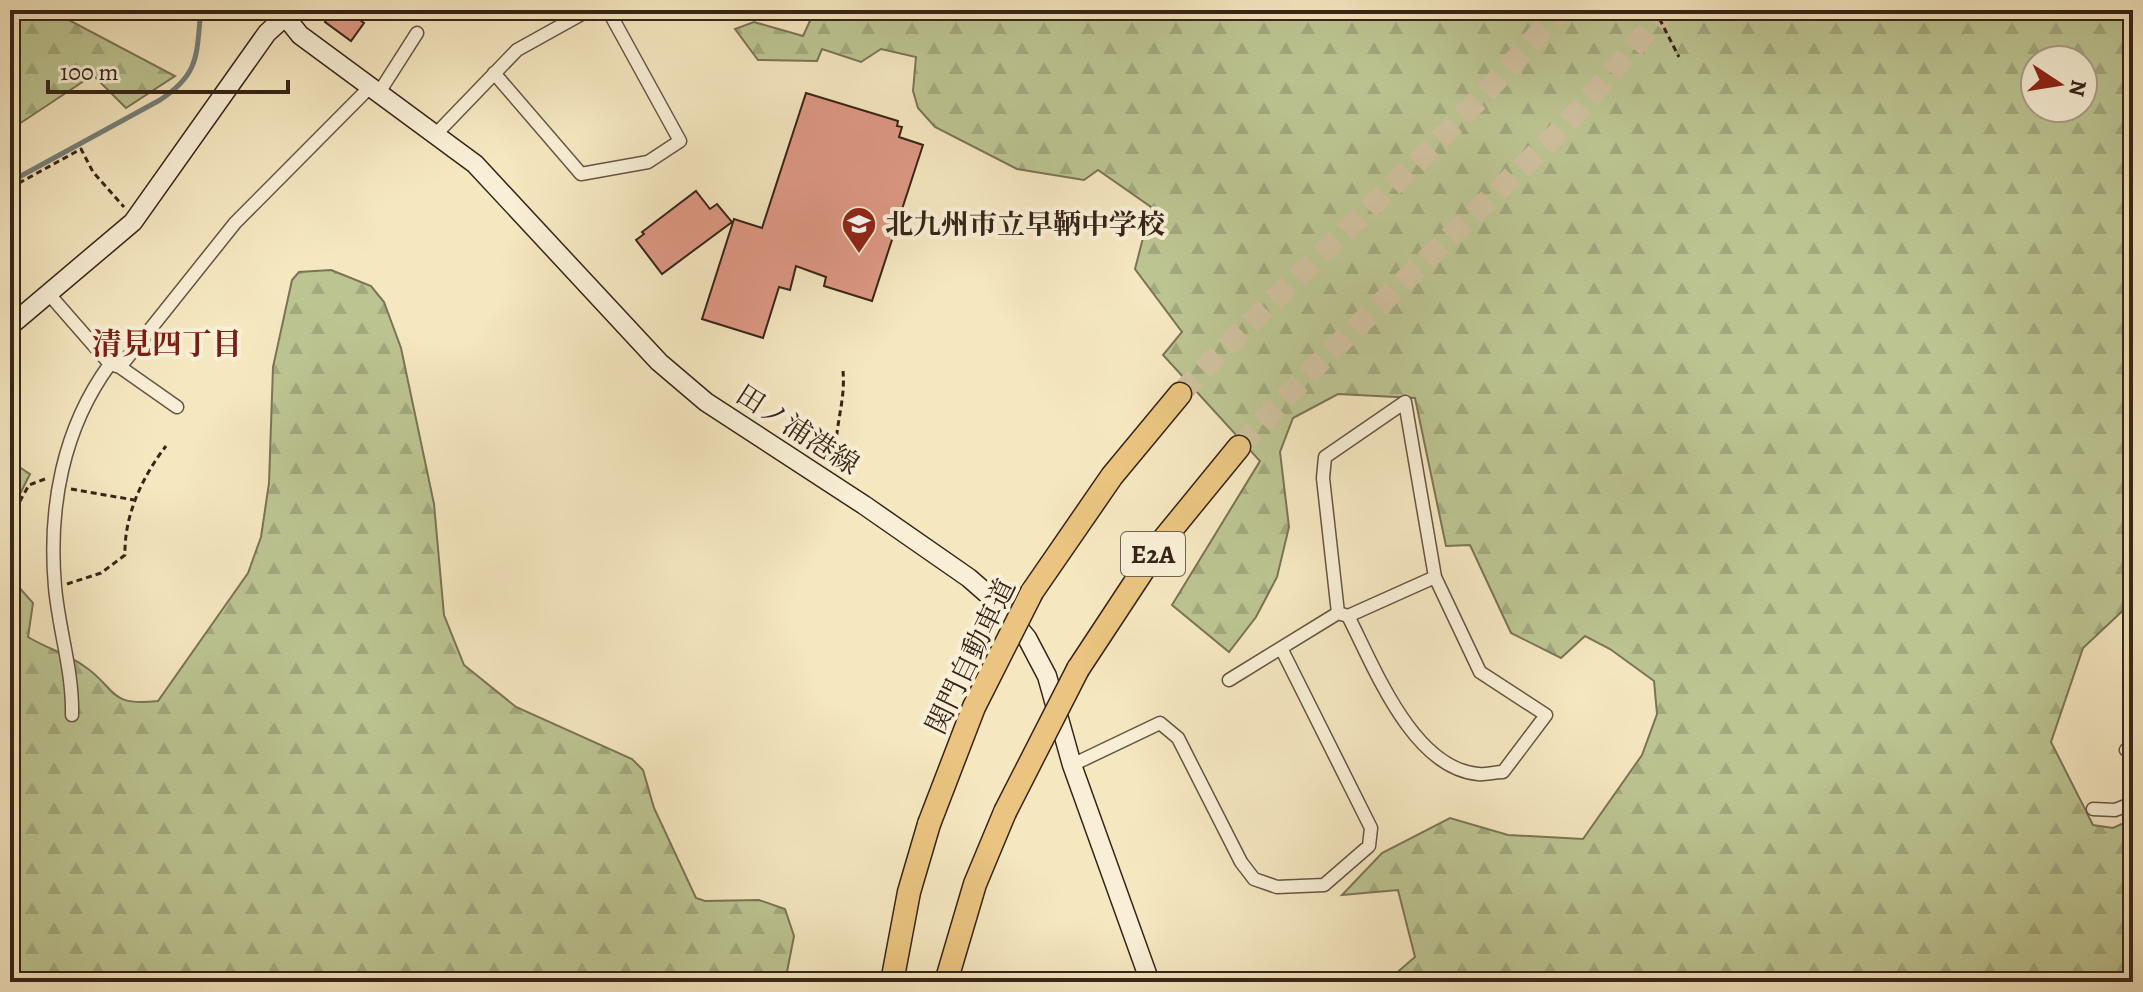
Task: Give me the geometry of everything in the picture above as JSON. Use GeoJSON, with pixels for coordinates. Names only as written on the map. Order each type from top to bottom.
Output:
{"type":"FeatureCollection","features":[{"type":"Feature","properties":{"kind":"highway","name":"関門自動車道"},"geometry":{"type":"LineString","coordinates":[[892,982],[909,892],[929,824],[974,707],[1032,592],[1112,476],[1180,394]]}},
{"type":"Feature","properties":{"kind":"highway","name":"E2A"},"geometry":{"type":"LineString","coordinates":[[946,982],[975,884],[1005,812],[1078,669],[1163,540],[1239,447]]}},
{"type":"Feature","properties":{"kind":"main road","name":"田ノ浦港線"},"geometry":{"type":"LineString","coordinates":[[285,13],[300,35],[376,88],[475,164],[659,362],[706,402],[969,578],[1001,606],[1027,638],[1047,676],[1072,765],[1150,982]]}},
{"type":"Feature","properties":{"kind":"main road"},"geometry":{"type":"LineString","coordinates":[[10,326],[134,219],[267,33],[285,13]]}},
{"type":"Feature","properties":{"kind":"street"},"geometry":{"type":"LineString","coordinates":[[437,133],[517,50],[589,10]]}},
{"type":"Feature","properties":{"kind":"street"},"geometry":{"type":"LineString","coordinates":[[494,73],[581,174],[648,162],[680,141],[608,10]]}},
{"type":"Feature","properties":{"kind":"street"},"geometry":{"type":"LineString","coordinates":[[72,715],[72,682],[55,588],[60,484],[67,444],[79,413],[235,223],[376,88],[417,33]]}},
{"type":"Feature","properties":{"kind":"street"},"geometry":{"type":"LineString","coordinates":[[48,293],[115,366],[177,407]]}},
{"type":"Feature","properties":{"kind":"street"},"geometry":{"type":"LineString","coordinates":[[1405,402],[1435,577],[1480,672],[1546,715],[1503,772],[1476,774],[1438,758],[1405,725],[1343,614],[1323,478],[1325,457],[1405,402]]}},
{"type":"Feature","properties":{"kind":"street"},"geometry":{"type":"LineString","coordinates":[[1229,680],[1343,614],[1435,577]]}},
{"type":"Feature","properties":{"kind":"street"},"geometry":{"type":"LineString","coordinates":[[1072,765],[1160,723],[1178,738],[1241,862],[1254,879],[1277,887],[1324,885],[1369,846],[1371,828],[1282,650]]}},
{"type":"Feature","properties":{"kind":"street"},"geometry":{"type":"LineString","coordinates":[[2093,809],[2115,810],[2133,803]]}},
{"type":"Feature","properties":{"kind":"path"},"geometry":{"type":"LineString","coordinates":[[1655,10],[1679,57]]}},
{"type":"Feature","properties":{"kind":"path"},"geometry":{"type":"LineString","coordinates":[[10,188],[81,149],[93,172],[134,219]]}},
{"type":"Feature","properties":{"kind":"path"},"geometry":{"type":"LineString","coordinates":[[834,486],[838,478],[834,440],[845,389],[843,371]]}},
{"type":"Feature","properties":{"kind":"path"},"geometry":{"type":"LineString","coordinates":[[55,588],[101,573],[121,559],[136,500],[148,469],[166,446]]}},
{"type":"Feature","properties":{"kind":"path"},"geometry":{"type":"LineString","coordinates":[[10,519],[29,485],[39,479],[136,500]]}},
{"type":"Feature","properties":{"kind":"green space"},"geometry":{"type":"Polygon","coordinates":[[[10,10],[50,10],[175,76],[126,108],[93,75],[10,130],[10,10]]]}},
{"type":"Feature","properties":{"kind":"green space"},"geometry":{"type":"Polygon","coordinates":[[[815,10],[2133,10],[2133,601],[2083,648],[2051,742],[2093,825],[2113,828],[2133,819],[2133,982],[1386,982],[1415,957],[1398,890],[1342,895],[1382,853],[1450,818],[1508,835],[1583,839],[1642,755],[1657,714],[1654,681],[1610,649],[1585,636],[1561,658],[1511,633],[1470,545],[1446,546],[1415,398],[1338,394],[1293,418],[1280,452],[1289,527],[1277,577],[1256,617],[1229,652],[1172,605],[1260,461],[1163,355],[1182,332],[1135,269],[1151,207],[1098,170],[1084,180],[1017,169],[935,127],[918,108],[913,91],[916,57],[881,49],[861,62],[822,49],[817,61],[758,60],[735,29],[754,22],[803,36],[815,10]]]}},
{"type":"Feature","properties":{"kind":"green space"},"geometry":{"type":"Polygon","coordinates":[[[331,270],[371,286],[384,302],[401,348],[434,504],[444,615],[464,665],[516,707],[632,759],[643,770],[654,808],[696,898],[705,901],[759,900],[785,909],[794,936],[785,982],[10,982],[10,577],[33,603],[28,637],[84,666],[121,698],[158,701],[248,573],[261,537],[269,483],[273,367],[292,280],[299,272],[331,270]]]}},
{"type":"Feature","properties":{"kind":"green space"},"geometry":{"type":"Polygon","coordinates":[[[10,461],[30,474],[10,514],[10,461]]]}},
{"type":"Feature","properties":{"kind":"building"},"geometry":{"type":"Polygon","coordinates":[[[333,10],[346,10],[364,23],[351,41],[325,22],[333,10]]]}},
{"type":"Feature","properties":{"kind":"building"},"geometry":{"type":"Polygon","coordinates":[[[806,93],[898,121],[897,126],[902,127],[899,137],[923,145],[872,301],[824,286],[826,277],[796,266],[790,290],[779,287],[763,338],[702,319],[734,219],[762,228],[806,93]]]}},
{"type":"Feature","properties":{"kind":"building"},"geometry":{"type":"Polygon","coordinates":[[[696,191],[710,209],[717,204],[732,222],[662,274],[636,240],[644,234],[642,232],[696,191]]]}},
{"type":"Feature","properties":{"kind":"waterway"},"geometry":{"type":"LineString","coordinates":[[10,182],[160,100],[183,81],[197,51],[201,10]]}},
{"type":"Feature","properties":{"kind":"tunnel"},"geometry":{"type":"LineString","coordinates":[[1180,394],[1421,158],[1559,10]]}},
{"type":"Feature","properties":{"kind":"tunnel"},"geometry":{"type":"LineString","coordinates":[[1239,447],[1319,363],[1562,129],[1666,10]]}},
{"type":"Feature","properties":{"kind":"place","name":"北九州市立早鞆中学校"},"geometry":{"type":"Point","coordinates":[859,255]}},
{"type":"Feature","properties":{"kind":"district","name":"清見四丁目"},"geometry":{"type":"Point","coordinates":[167,344]}}]}
